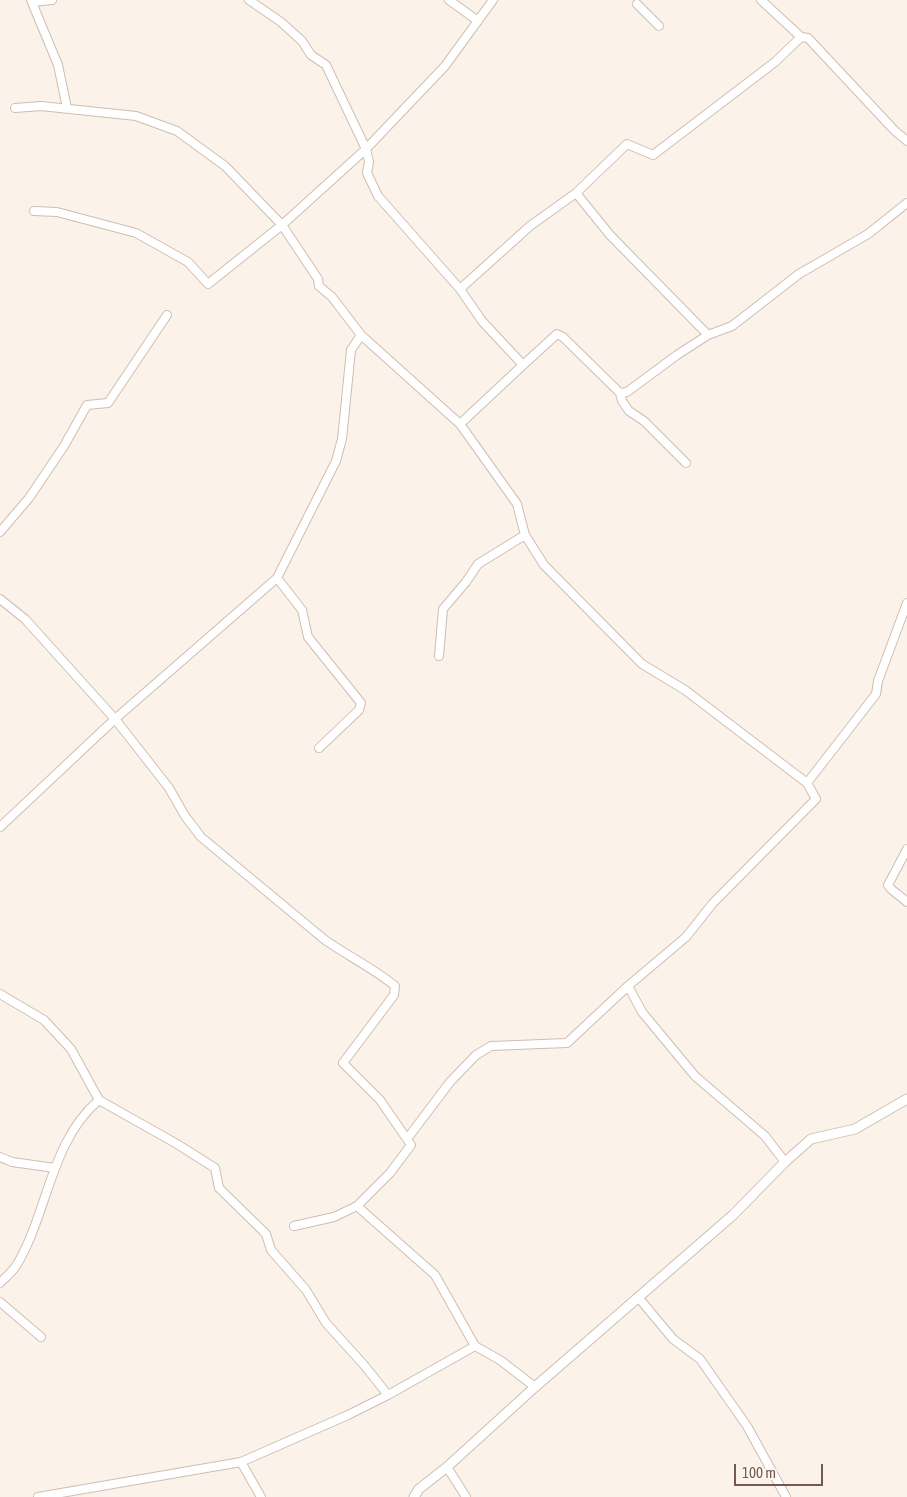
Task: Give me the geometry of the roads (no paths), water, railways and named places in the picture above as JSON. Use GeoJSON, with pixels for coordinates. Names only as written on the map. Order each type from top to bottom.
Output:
{"type":"FeatureCollection","features":[{"type":"Feature","properties":{"kind":"street"},"geometry":{"type":"LineString","coordinates":[[52,0],[31,1],[58,65],[68,108]]}},
{"type":"Feature","properties":{"kind":"street"},"geometry":{"type":"LineString","coordinates":[[249,0],[281,22],[302,41],[311,55],[326,66],[366,149],[367,173],[378,196],[460,290],[482,321],[523,365]]}},
{"type":"Feature","properties":{"kind":"street"},"geometry":{"type":"LineString","coordinates":[[449,0],[478,22]]}},
{"type":"Feature","properties":{"kind":"street"},"geometry":{"type":"LineString","coordinates":[[34,211],[57,212],[136,233],[188,262],[208,284],[282,225],[366,149],[445,66],[493,0]]}},
{"type":"Feature","properties":{"kind":"street"},"geometry":{"type":"LineString","coordinates":[[761,0],[801,37],[808,38],[896,132],[907,141]]}},
{"type":"Feature","properties":{"kind":"street"},"geometry":{"type":"LineString","coordinates":[[637,1],[659,26]]}},
{"type":"Feature","properties":{"kind":"street"},"geometry":{"type":"LineString","coordinates":[[460,290],[530,226],[576,193],[627,144],[652,155],[775,62],[801,37]]}},
{"type":"Feature","properties":{"kind":"street"},"geometry":{"type":"LineString","coordinates":[[15,108],[41,106],[136,116],[176,131],[225,166],[282,225],[318,279],[319,286],[332,297],[360,336],[460,424],[517,504],[525,535],[544,565],[642,664],[685,690],[807,783],[816,799],[713,903],[686,937],[628,986],[567,1043],[491,1046],[476,1055],[450,1082],[407,1139]]}},
{"type":"Feature","properties":{"kind":"street"},"geometry":{"type":"LineString","coordinates":[[576,193],[610,235],[708,335]]}},
{"type":"Feature","properties":{"kind":"street"},"geometry":{"type":"LineString","coordinates":[[620,393],[627,392],[670,359],[708,335],[732,326],[800,274],[868,234],[907,203]]}},
{"type":"Feature","properties":{"kind":"street"},"geometry":{"type":"LineString","coordinates":[[0,532],[29,498],[64,446],[87,405],[108,403],[167,315]]}},
{"type":"Feature","properties":{"kind":"street"},"geometry":{"type":"LineString","coordinates":[[460,424],[557,334],[563,337],[622,394],[622,401],[629,411],[644,420],[686,463]]}},
{"type":"Feature","properties":{"kind":"street"},"geometry":{"type":"LineString","coordinates":[[0,827],[115,719],[277,578],[336,461],[342,438],[351,350],[360,336]]}},
{"type":"Feature","properties":{"kind":"street"},"geometry":{"type":"LineString","coordinates":[[439,656],[443,609],[466,582],[478,564],[525,535]]}},
{"type":"Feature","properties":{"kind":"street"},"geometry":{"type":"LineString","coordinates":[[277,578],[302,610],[308,637],[361,703],[359,710],[319,748]]}},
{"type":"Feature","properties":{"kind":"street"},"geometry":{"type":"LineString","coordinates":[[0,599],[25,619],[115,719],[168,788],[185,816],[201,837],[325,940],[345,955],[381,975],[395,986],[394,995],[343,1063],[380,1100],[411,1145],[390,1173],[357,1206],[334,1217],[294,1226]]}},
{"type":"Feature","properties":{"kind":"street"},"geometry":{"type":"LineString","coordinates":[[807,783],[876,694],[878,681],[907,603]]}},
{"type":"Feature","properties":{"kind":"street"},"geometry":{"type":"LineString","coordinates":[[907,849],[888,885],[907,902]]}},
{"type":"Feature","properties":{"kind":"street"},"geometry":{"type":"LineString","coordinates":[[628,986],[642,1012],[695,1076],[765,1136],[785,1162]]}},
{"type":"Feature","properties":{"kind":"street"},"geometry":{"type":"LineString","coordinates":[[0,994],[44,1020],[71,1049],[98,1100],[177,1144],[215,1168],[219,1188],[266,1234],[271,1250],[306,1290],[326,1323],[388,1395]]}},
{"type":"Feature","properties":{"kind":"street"},"geometry":{"type":"LineString","coordinates":[[414,1497],[419,1489],[447,1468],[536,1387],[733,1215],[785,1162],[811,1139],[855,1129],[907,1099]]}},
{"type":"Feature","properties":{"kind":"street"},"geometry":{"type":"LineString","coordinates":[[0,1283],[15,1267],[36,1224],[55,1168],[64,1148],[85,1111],[98,1100]]}},
{"type":"Feature","properties":{"kind":"street"},"geometry":{"type":"LineString","coordinates":[[0,1157],[12,1162],[55,1168]]}},
{"type":"Feature","properties":{"kind":"street"},"geometry":{"type":"LineString","coordinates":[[357,1206],[435,1275],[475,1346],[500,1360],[536,1387]]}},
{"type":"Feature","properties":{"kind":"street"},"geometry":{"type":"LineString","coordinates":[[638,1297],[673,1339],[700,1359],[747,1426],[786,1497]]}},
{"type":"Feature","properties":{"kind":"street"},"geometry":{"type":"LineString","coordinates":[[0,1302],[40,1337]]}},
{"type":"Feature","properties":{"kind":"street"},"geometry":{"type":"LineString","coordinates":[[38,1497],[241,1462],[348,1415],[388,1395],[475,1346]]}},
{"type":"Feature","properties":{"kind":"street"},"geometry":{"type":"LineString","coordinates":[[241,1462],[261,1497]]}},
{"type":"Feature","properties":{"kind":"street"},"geometry":{"type":"LineString","coordinates":[[447,1468],[466,1497]]}}]}
